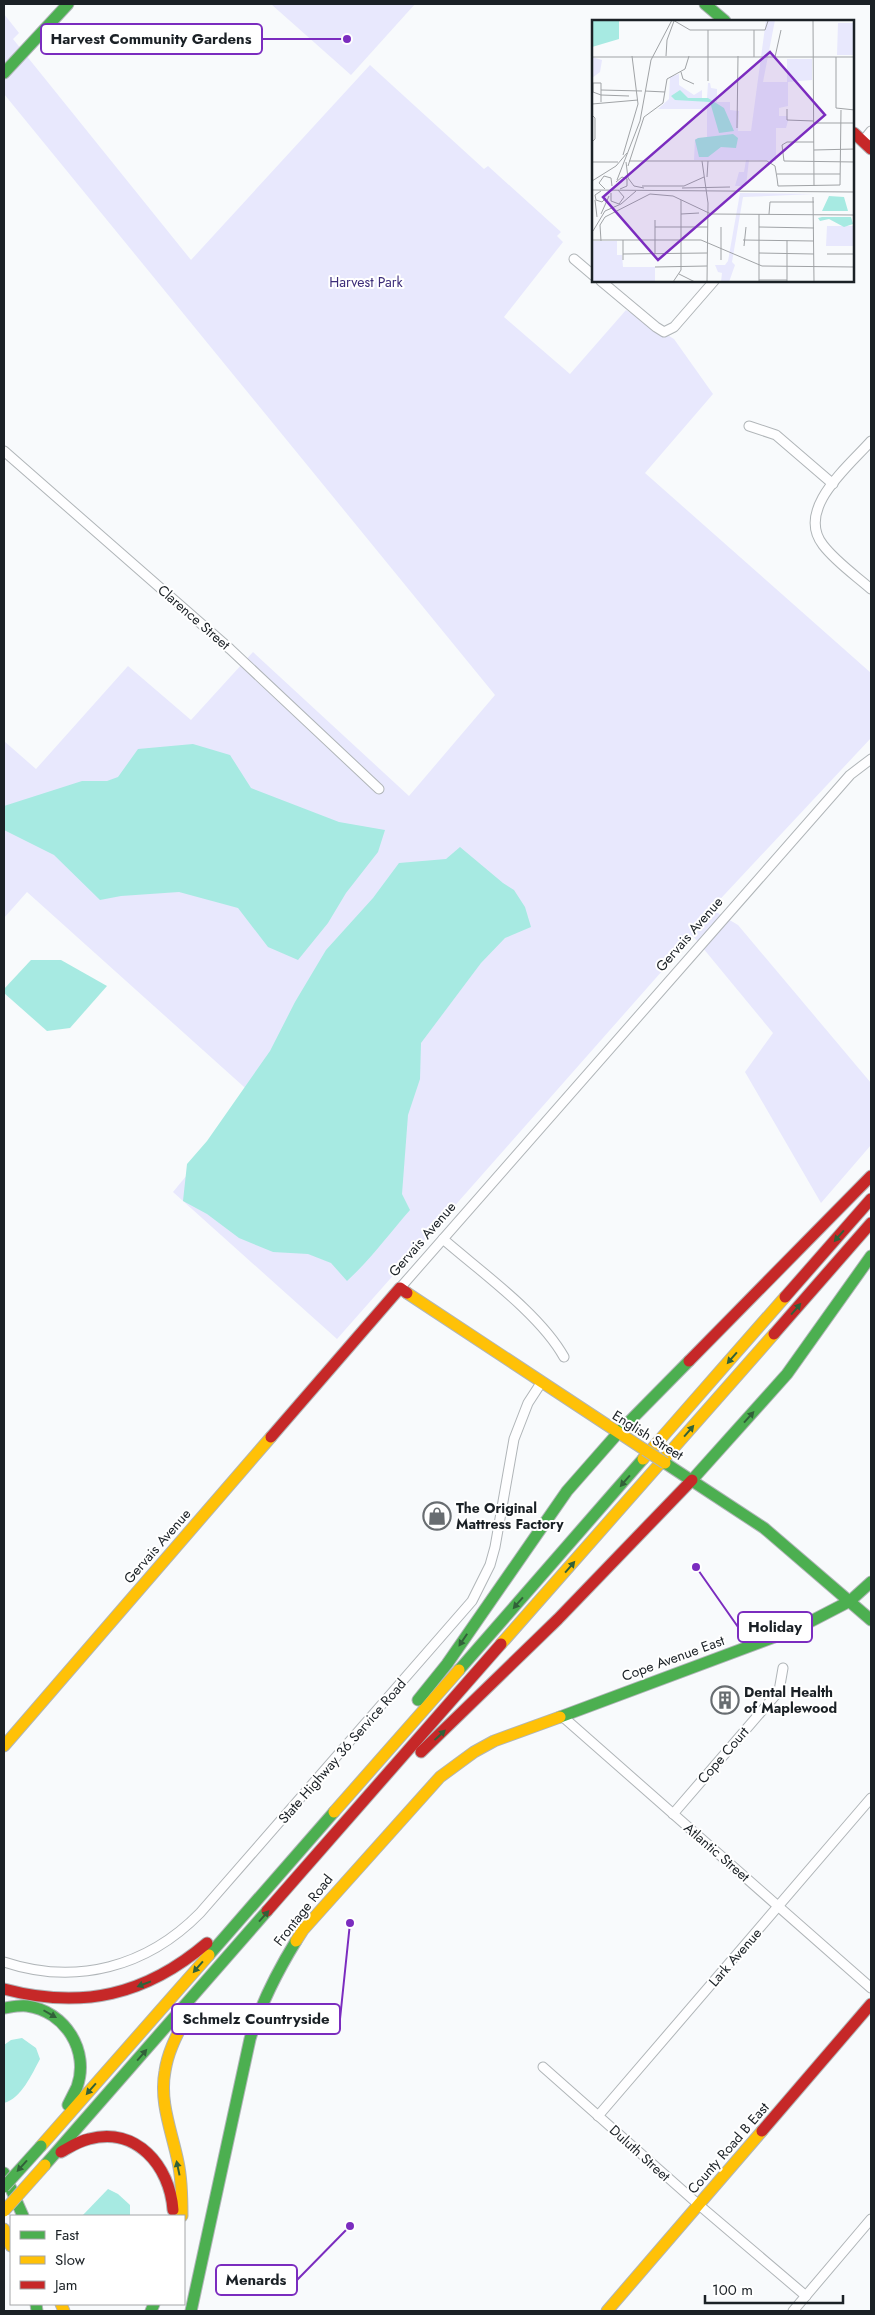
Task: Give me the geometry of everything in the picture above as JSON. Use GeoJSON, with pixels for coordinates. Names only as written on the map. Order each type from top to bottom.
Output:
{"type":"FeatureCollection","features":[{"type":"Feature","properties":{"kind":"main road"},"geometry":{"type":"LineString","coordinates":[[4,73],[68,4]]}},
{"type":"Feature","properties":{"kind":"main road"},"geometry":{"type":"LineString","coordinates":[[705,4],[724,20]]}},
{"type":"Feature","properties":{"kind":"main road"},"geometry":{"type":"LineString","coordinates":[[303,1848],[447,1664],[554,1508],[618,1434],[871,1176]]}},
{"type":"Feature","properties":{"kind":"main road"},"geometry":{"type":"LineString","coordinates":[[4,2187],[871,1199]]}},
{"type":"Feature","properties":{"kind":"main road"},"geometry":{"type":"LineString","coordinates":[[4,2211],[871,1223]]}},
{"type":"Feature","properties":{"kind":"main road"},"geometry":{"type":"LineString","coordinates":[[364,1802],[441,1734],[558,1618],[693,1479],[787,1374],[871,1256]]}},
{"type":"Feature","properties":{"kind":"main road","name":"English Street"},"geometry":{"type":"LineString","coordinates":[[400,1288],[618,1434],[693,1479],[767,1530],[871,1620]]}},
{"type":"Feature","properties":{"kind":"main road","name":"Gervais Avenue"},"geometry":{"type":"LineString","coordinates":[[4,1746],[400,1288]]}},
{"type":"Feature","properties":{"kind":"main road","name":"Cope Avenue East"},"geometry":{"type":"LineString","coordinates":[[562,1716],[796,1629],[850,1601],[871,1582]]}},
{"type":"Feature","properties":{"kind":"main road","name":"Frontage Road"},"geometry":{"type":"LineString","coordinates":[[191,2311],[250,2040],[264,1998],[286,1955],[318,1911],[440,1777],[461,1760],[494,1741],[562,1716]]}},
{"type":"Feature","properties":{"kind":"main road"},"geometry":{"type":"LineString","coordinates":[[4,1989],[26,1995],[86,1998],[129,1990],[151,1982],[168,1973],[198,1952],[288,1865]]}},
{"type":"Feature","properties":{"kind":"main road"},"geometry":{"type":"LineString","coordinates":[[182,2215],[182,2189],[164,2105],[163,2079],[170,2045],[178,2030],[231,1953]]}},
{"type":"Feature","properties":{"kind":"main road","name":"County Road B East"},"geometry":{"type":"LineString","coordinates":[[608,2311],[871,2004]]}},
{"type":"Feature","properties":{"kind":"main road"},"geometry":{"type":"LineString","coordinates":[[4,2008],[30,2006],[52,2014],[70,2031],[80,2053],[82,2065],[78,2087],[41,2146]]}},
{"type":"Feature","properties":{"kind":"main road"},"geometry":{"type":"LineString","coordinates":[[48,2161],[91,2138],[115,2139],[138,2146],[148,2152],[164,2172],[172,2194],[172,2215]]}},
{"type":"Feature","properties":{"kind":"main road"},"geometry":{"type":"LineString","coordinates":[[4,2172],[23,2215]]}},
{"type":"Feature","properties":{"kind":"main road"},"geometry":{"type":"LineString","coordinates":[[4,2229],[10,2244]]}},
{"type":"Feature","properties":{"kind":"street"},"geometry":{"type":"LineString","coordinates":[[863,141],[871,131]]}},
{"type":"Feature","properties":{"kind":"street"},"geometry":{"type":"LineString","coordinates":[[574,259],[592,274]]}},
{"type":"Feature","properties":{"kind":"street"},"geometry":{"type":"LineString","coordinates":[[601,282],[664,332],[674,326],[713,282]]}},
{"type":"Feature","properties":{"kind":"street"},"geometry":{"type":"LineString","coordinates":[[749,426],[776,435],[833,484]]}},
{"type":"Feature","properties":{"kind":"street"},"geometry":{"type":"LineString","coordinates":[[871,441],[833,484],[818,505],[815,515],[817,534],[828,551],[871,589]]}},
{"type":"Feature","properties":{"kind":"street","name":"Clarence Street"},"geometry":{"type":"LineString","coordinates":[[4,451],[230,649],[379,789]]}},
{"type":"Feature","properties":{"kind":"street","name":"Gervais Avenue"},"geometry":{"type":"LineString","coordinates":[[400,1288],[843,782],[871,759]]}},
{"type":"Feature","properties":{"kind":"street"},"geometry":{"type":"LineString","coordinates":[[443,1238],[520,1306],[556,1343],[564,1357]]}},
{"type":"Feature","properties":{"kind":"street","name":"State Highway 36 Service Road"},"geometry":{"type":"LineString","coordinates":[[4,1962],[43,1971],[65,1972],[115,1966],[132,1960],[165,1943],[200,1913],[472,1601],[487,1572],[495,1547],[514,1439],[528,1403],[541,1383]]}},
{"type":"Feature","properties":{"kind":"street","name":"Cope Court"},"geometry":{"type":"LineString","coordinates":[[673,1814],[779,1691],[783,1668]]}},
{"type":"Feature","properties":{"kind":"street","name":"Atlantic Street"},"geometry":{"type":"LineString","coordinates":[[562,1716],[779,1905],[871,1988]]}},
{"type":"Feature","properties":{"kind":"street","name":"Lark Avenue"},"geometry":{"type":"LineString","coordinates":[[598,2116],[871,1798]]}},
{"type":"Feature","properties":{"kind":"street","name":"Duluth Street"},"geometry":{"type":"LineString","coordinates":[[543,2067],[698,2205],[806,2296]]}},
{"type":"Feature","properties":{"kind":"street"},"geometry":{"type":"LineString","coordinates":[[793,2311],[871,2219]]}},
{"type":"Feature","properties":{"kind":"green space"},"geometry":{"type":"Polygon","coordinates":[[[271,4],[415,4],[351,75],[271,4]]]}},
{"type":"Feature","properties":{"kind":"green space","name":"Harvest Park"},"geometry":{"type":"Polygon","coordinates":[[[4,14],[19,33],[13,39],[191,260],[370,65],[484,169],[488,166],[561,232],[557,236],[563,242],[504,317],[570,374],[626,310],[674,339],[713,394],[645,473],[871,673],[871,738],[711,909],[738,925],[871,1083],[871,1145],[821,1203],[745,1072],[773,1033],[693,936],[337,1339],[173,1192],[253,1095],[27,892],[4,918],[4,741],[36,769],[128,666],[191,720],[253,652],[409,796],[495,695],[4,94],[4,14]]]}},
{"type":"Feature","properties":{"kind":"shaded area"},"geometry":{"type":"Polygon","coordinates":[[[193,744],[230,755],[251,788],[339,822],[385,830],[378,852],[346,893],[328,923],[298,960],[268,947],[238,908],[179,892],[121,896],[100,900],[54,855],[4,830],[4,806],[82,781],[107,781],[118,777],[138,749],[193,744]]]}},
{"type":"Feature","properties":{"kind":"shaded area"},"geometry":{"type":"Polygon","coordinates":[[[460,847],[514,890],[525,907],[531,927],[505,938],[481,963],[421,1043],[420,1079],[408,1115],[402,1194],[410,1210],[372,1256],[347,1281],[331,1263],[308,1254],[273,1252],[239,1238],[207,1214],[183,1201],[187,1164],[207,1141],[270,1051],[295,1002],[326,950],[373,898],[399,863],[446,859],[460,847]]]}},
{"type":"Feature","properties":{"kind":"shaded area"},"geometry":{"type":"Polygon","coordinates":[[[31,960],[61,960],[107,986],[70,1028],[47,1031],[4,993],[4,989],[31,960]]]}},
{"type":"Feature","properties":{"kind":"shaded area"},"geometry":{"type":"Polygon","coordinates":[[[22,2038],[36,2048],[40,2059],[21,2091],[16,2097],[4,2103],[4,2045],[11,2040],[22,2038]]]}},
{"type":"Feature","properties":{"kind":"shaded area"},"geometry":{"type":"Polygon","coordinates":[[[108,2189],[118,2194],[130,2205],[130,2215],[83,2215],[108,2189]]]}},
{"type":"Feature","properties":{"kind":"traffic: fast"},"geometry":{"type":"LineString","coordinates":[[4,73],[68,4]]}},
{"type":"Feature","properties":{"kind":"traffic: fast"},"geometry":{"type":"LineString","coordinates":[[705,4],[724,20]]}},
{"type":"Feature","properties":{"kind":"traffic: fast"},"geometry":{"type":"LineString","coordinates":[[692,1480],[787,1374],[871,1256]]}},
{"type":"Feature","properties":{"kind":"traffic: fast"},"geometry":{"type":"LineString","coordinates":[[418,1700],[447,1664],[567,1491],[618,1433],[689,1361]]}},
{"type":"Feature","properties":{"kind":"traffic: fast"},"geometry":{"type":"LineString","coordinates":[[459,1670],[643,1459]]}},
{"type":"Feature","properties":{"kind":"traffic: fast"},"geometry":{"type":"LineString","coordinates":[[665,1463],[764,1528],[871,1620]]}},
{"type":"Feature","properties":{"kind":"traffic: fast"},"geometry":{"type":"LineString","coordinates":[[560,1717],[796,1629],[850,1601],[871,1582]]}},
{"type":"Feature","properties":{"kind":"traffic: fast"},"geometry":{"type":"LineString","coordinates":[[209,1955],[334,1812]]}},
{"type":"Feature","properties":{"kind":"traffic: fast"},"geometry":{"type":"LineString","coordinates":[[45,2165],[267,1911]]}},
{"type":"Feature","properties":{"kind":"traffic: fast"},"geometry":{"type":"LineString","coordinates":[[191,2311],[250,2039],[270,1988],[296,1941]]}},
{"type":"Feature","properties":{"kind":"traffic: fast"},"geometry":{"type":"LineString","coordinates":[[4,2008],[24,2006],[41,2009],[63,2024],[71,2035],[77,2047],[80,2073],[77,2087],[68,2105]]}},
{"type":"Feature","properties":{"kind":"traffic: fast"},"geometry":{"type":"LineString","coordinates":[[4,2187],[41,2146]]}},
{"type":"Feature","properties":{"kind":"traffic: fast"},"geometry":{"type":"LineString","coordinates":[[4,2173],[23,2215]]}},
{"type":"Feature","properties":{"kind":"traffic: fast"},"geometry":{"type":"LineString","coordinates":[[36,2305],[37,2311]]}},
{"type":"Feature","properties":{"kind":"traffic: fast"},"geometry":{"type":"LineString","coordinates":[[151,2311],[154,2305]]}},
{"type":"Feature","properties":{"kind":"traffic: slow"},"geometry":{"type":"LineString","coordinates":[[407,1293],[645,1450]]}},
{"type":"Feature","properties":{"kind":"traffic: slow"},"geometry":{"type":"LineString","coordinates":[[643,1459],[785,1297]]}},
{"type":"Feature","properties":{"kind":"traffic: slow"},"geometry":{"type":"LineString","coordinates":[[501,1644],[774,1334]]}},
{"type":"Feature","properties":{"kind":"traffic: slow"},"geometry":{"type":"LineString","coordinates":[[4,1746],[271,1437]]}},
{"type":"Feature","properties":{"kind":"traffic: slow"},"geometry":{"type":"LineString","coordinates":[[645,1450],[665,1463]]}},
{"type":"Feature","properties":{"kind":"traffic: slow"},"geometry":{"type":"LineString","coordinates":[[334,1812],[459,1670]]}},
{"type":"Feature","properties":{"kind":"traffic: slow"},"geometry":{"type":"LineString","coordinates":[[296,1941],[303,1930],[440,1777],[474,1752],[494,1741],[560,1717]]}},
{"type":"Feature","properties":{"kind":"traffic: slow"},"geometry":{"type":"LineString","coordinates":[[41,2146],[209,1955]]}},
{"type":"Feature","properties":{"kind":"traffic: slow"},"geometry":{"type":"LineString","coordinates":[[182,2215],[180,2176],[165,2106],[164,2083],[166,2064],[186,2017]]}},
{"type":"Feature","properties":{"kind":"traffic: slow"},"geometry":{"type":"LineString","coordinates":[[607,2311],[762,2131]]}},
{"type":"Feature","properties":{"kind":"traffic: slow"},"geometry":{"type":"LineString","coordinates":[[4,2211],[45,2165]]}},
{"type":"Feature","properties":{"kind":"traffic: slow"},"geometry":{"type":"LineString","coordinates":[[4,2229],[10,2244]]}},
{"type":"Feature","properties":{"kind":"traffic: slow"},"geometry":{"type":"LineString","coordinates":[[61,2305],[64,2311]]}},
{"type":"Feature","properties":{"kind":"traffic: jam"},"geometry":{"type":"LineString","coordinates":[[855,134],[871,149]]}},
{"type":"Feature","properties":{"kind":"traffic: jam"},"geometry":{"type":"LineString","coordinates":[[689,1361],[871,1176]]}},
{"type":"Feature","properties":{"kind":"traffic: jam"},"geometry":{"type":"LineString","coordinates":[[785,1297],[871,1199]]}},
{"type":"Feature","properties":{"kind":"traffic: jam"},"geometry":{"type":"LineString","coordinates":[[774,1334],[871,1223]]}},
{"type":"Feature","properties":{"kind":"traffic: jam"},"geometry":{"type":"LineString","coordinates":[[271,1437],[400,1288],[407,1293]]}},
{"type":"Feature","properties":{"kind":"traffic: jam"},"geometry":{"type":"LineString","coordinates":[[421,1752],[558,1619],[692,1480]]}},
{"type":"Feature","properties":{"kind":"traffic: jam"},"geometry":{"type":"LineString","coordinates":[[267,1911],[501,1644]]}},
{"type":"Feature","properties":{"kind":"traffic: jam"},"geometry":{"type":"LineString","coordinates":[[4,1989],[60,1998],[112,1993],[137,1986],[161,1975],[184,1961],[207,1943]]}},
{"type":"Feature","properties":{"kind":"traffic: jam"},"geometry":{"type":"LineString","coordinates":[[762,2131],[871,2004]]}},
{"type":"Feature","properties":{"kind":"traffic: jam"},"geometry":{"type":"LineString","coordinates":[[61,2152],[82,2141],[106,2137],[122,2138],[135,2144],[147,2153],[157,2165],[165,2179],[173,2210]]}},
{"type":"Feature","properties":{"kind":"place","name":"Harvest Community Gardens"},"geometry":{"type":"Point","coordinates":[347,39]}},
{"type":"Feature","properties":{"kind":"place","name":"The Original Mattress Factory"},"geometry":{"type":"Point","coordinates":[437,1516]}},
{"type":"Feature","properties":{"kind":"place","name":"Holiday"},"geometry":{"type":"Point","coordinates":[696,1567]}},
{"type":"Feature","properties":{"kind":"place","name":"Dental Health of Maplewood"},"geometry":{"type":"Point","coordinates":[725,1700]}},
{"type":"Feature","properties":{"kind":"place","name":"Schmelz Countryside"},"geometry":{"type":"Point","coordinates":[350,1923]}},
{"type":"Feature","properties":{"kind":"place","name":"Menards"},"geometry":{"type":"Point","coordinates":[350,2226]}}]}
